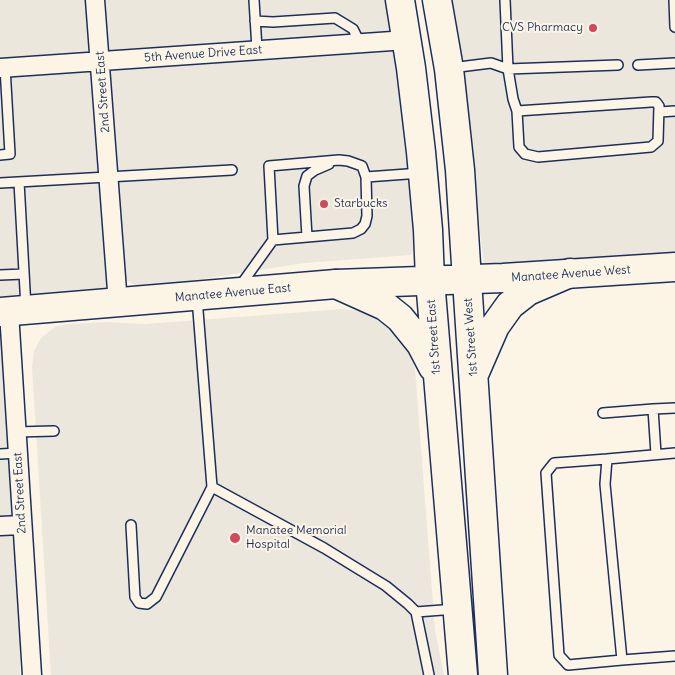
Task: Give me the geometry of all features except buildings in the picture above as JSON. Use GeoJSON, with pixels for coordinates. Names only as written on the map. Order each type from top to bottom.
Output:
{"type":"FeatureCollection","features":[{"type":"Feature","properties":{"kind":"main road","name":"1st Street East"},"geometry":{"type":"LineString","coordinates":[[400,0],[407,40],[423,172],[436,373],[463,675]]}},
{"type":"Feature","properties":{"kind":"main road","name":"1st Street West"},"geometry":{"type":"LineString","coordinates":[[437,0],[449,69],[460,170],[493,675]]}},
{"type":"Feature","properties":{"kind":"main road","name":"Manatee Avenue West"},"geometry":{"type":"LineString","coordinates":[[467,280],[675,267]]}},
{"type":"Feature","properties":{"kind":"main road"},"geometry":{"type":"LineString","coordinates":[[474,376],[495,326],[510,305],[528,291],[570,273]]}},
{"type":"Feature","properties":{"kind":"main road","name":"Manatee Avenue East"},"geometry":{"type":"LineString","coordinates":[[12,312],[336,284],[467,280]]}},
{"type":"Feature","properties":{"kind":"main road"},"geometry":{"type":"LineString","coordinates":[[336,284],[385,306],[404,322],[421,344],[436,373]]}},
{"type":"Feature","properties":{"kind":"street","name":"2nd Street East"},"geometry":{"type":"LineString","coordinates":[[95,0],[118,304]]}},
{"type":"Feature","properties":{"kind":"street","name":"5th Avenue Drive East"},"geometry":{"type":"LineString","coordinates":[[2,68],[407,40]]}},
{"type":"Feature","properties":{"kind":"street","name":"2nd Street East"},"geometry":{"type":"LineString","coordinates":[[12,312],[16,432],[32,675]]}},
{"type":"Feature","properties":{"kind":"street"},"geometry":{"type":"LineString","coordinates":[[0,526],[22,525]]}},
{"type":"Feature","properties":{"kind":"lane"},"geometry":{"type":"LineString","coordinates":[[254,0],[257,50]]}},
{"type":"Feature","properties":{"kind":"lane"},"geometry":{"type":"LineString","coordinates":[[505,0],[508,69],[513,100],[517,111],[519,147],[525,154],[538,157],[651,147],[658,141],[659,106],[656,102],[517,111]]}},
{"type":"Feature","properties":{"kind":"lane"},"geometry":{"type":"LineString","coordinates":[[674,0],[675,27]]}},
{"type":"Feature","properties":{"kind":"lane"},"geometry":{"type":"LineString","coordinates":[[255,21],[273,22],[335,18],[353,29],[360,43]]}},
{"type":"Feature","properties":{"kind":"lane"},"geometry":{"type":"LineString","coordinates":[[449,69],[491,63],[508,69],[618,66]]}},
{"type":"Feature","properties":{"kind":"lane"},"geometry":{"type":"LineString","coordinates":[[638,65],[675,63]]}},
{"type":"Feature","properties":{"kind":"lane"},"geometry":{"type":"LineString","coordinates":[[0,155],[10,154],[2,68]]}},
{"type":"Feature","properties":{"kind":"lane"},"geometry":{"type":"LineString","coordinates":[[659,112],[675,111]]}},
{"type":"Feature","properties":{"kind":"lane"},"geometry":{"type":"LineString","coordinates":[[307,237],[304,186],[308,176],[315,170],[339,160]]}},
{"type":"Feature","properties":{"kind":"lane"},"geometry":{"type":"LineString","coordinates":[[235,293],[273,240],[269,166],[348,160],[362,166],[366,177],[367,216],[365,224],[361,229],[353,233],[273,240]]}},
{"type":"Feature","properties":{"kind":"lane"},"geometry":{"type":"LineString","coordinates":[[0,183],[232,170]]}},
{"type":"Feature","properties":{"kind":"lane"},"geometry":{"type":"LineString","coordinates":[[366,177],[423,172]]}},
{"type":"Feature","properties":{"kind":"lane"},"geometry":{"type":"LineString","coordinates":[[12,312],[24,274],[19,182]]}},
{"type":"Feature","properties":{"kind":"lane"},"geometry":{"type":"LineString","coordinates":[[0,276],[24,274]]}},
{"type":"Feature","properties":{"kind":"lane"},"geometry":{"type":"LineString","coordinates":[[131,525],[136,597],[139,603],[147,604],[156,598],[212,487],[197,297]]}},
{"type":"Feature","properties":{"kind":"lane"},"geometry":{"type":"LineString","coordinates":[[603,413],[675,408]]}},
{"type":"Feature","properties":{"kind":"lane"},"geometry":{"type":"LineString","coordinates":[[653,409],[656,454]]}},
{"type":"Feature","properties":{"kind":"lane"},"geometry":{"type":"LineString","coordinates":[[16,432],[54,430]]}},
{"type":"Feature","properties":{"kind":"lane"},"geometry":{"type":"LineString","coordinates":[[0,454],[18,453]]}},
{"type":"Feature","properties":{"kind":"lane"},"geometry":{"type":"LineString","coordinates":[[675,453],[554,463],[546,473],[559,655],[568,665],[675,656]]}},
{"type":"Feature","properties":{"kind":"lane"},"geometry":{"type":"LineString","coordinates":[[607,459],[605,484],[622,660]]}},
{"type":"Feature","properties":{"kind":"lane"},"geometry":{"type":"LineString","coordinates":[[212,487],[324,548],[386,586],[416,612],[429,675]]}},
{"type":"Feature","properties":{"kind":"lane"},"geometry":{"type":"LineString","coordinates":[[416,612],[457,609]]}},
{"type":"Feature","properties":{"kind":"shaded area"},"geometry":{"type":"Polygon","coordinates":[[[0,0],[86,0],[91,52],[0,58],[0,0]]]}},
{"type":"Feature","properties":{"kind":"shaded area"},"geometry":{"type":"Polygon","coordinates":[[[104,0],[388,0],[393,31],[108,51],[104,0]]]}},
{"type":"Feature","properties":{"kind":"shaded area"},"geometry":{"type":"Polygon","coordinates":[[[450,0],[675,0],[675,257],[484,266],[462,67],[450,0]]]}},
{"type":"Feature","properties":{"kind":"shaded area"},"geometry":{"type":"Polygon","coordinates":[[[396,51],[414,248],[411,255],[305,263],[163,285],[137,286],[125,280],[110,70],[396,51]]]}},
{"type":"Feature","properties":{"kind":"shaded area"},"geometry":{"type":"Polygon","coordinates":[[[93,71],[109,295],[0,302],[0,78],[93,71]]]}},
{"type":"Feature","properties":{"kind":"shaded area","name":"Manatee Memorial Hospital"},"geometry":{"type":"Polygon","coordinates":[[[343,309],[366,312],[389,323],[412,357],[415,369],[435,630],[444,675],[51,675],[32,367],[34,351],[41,338],[55,327],[67,324],[106,322],[145,324],[343,309]]]}},
{"type":"Feature","properties":{"kind":"shaded area"},"geometry":{"type":"Polygon","coordinates":[[[0,322],[13,516],[0,517],[0,322]]]}},
{"type":"Feature","properties":{"kind":"shaded area"},"geometry":{"type":"Polygon","coordinates":[[[14,535],[20,633],[20,675],[0,675],[0,536],[14,535]]]}},
{"type":"Feature","properties":{"kind":"place","name":"CVS Pharmacy"},"geometry":{"type":"Point","coordinates":[593,28]}},
{"type":"Feature","properties":{"kind":"place","name":"Starbucks"},"geometry":{"type":"Point","coordinates":[324,204]}},
{"type":"Feature","properties":{"kind":"place","name":"Manatee Memorial Hospital"},"geometry":{"type":"Point","coordinates":[235,538]}}]}
